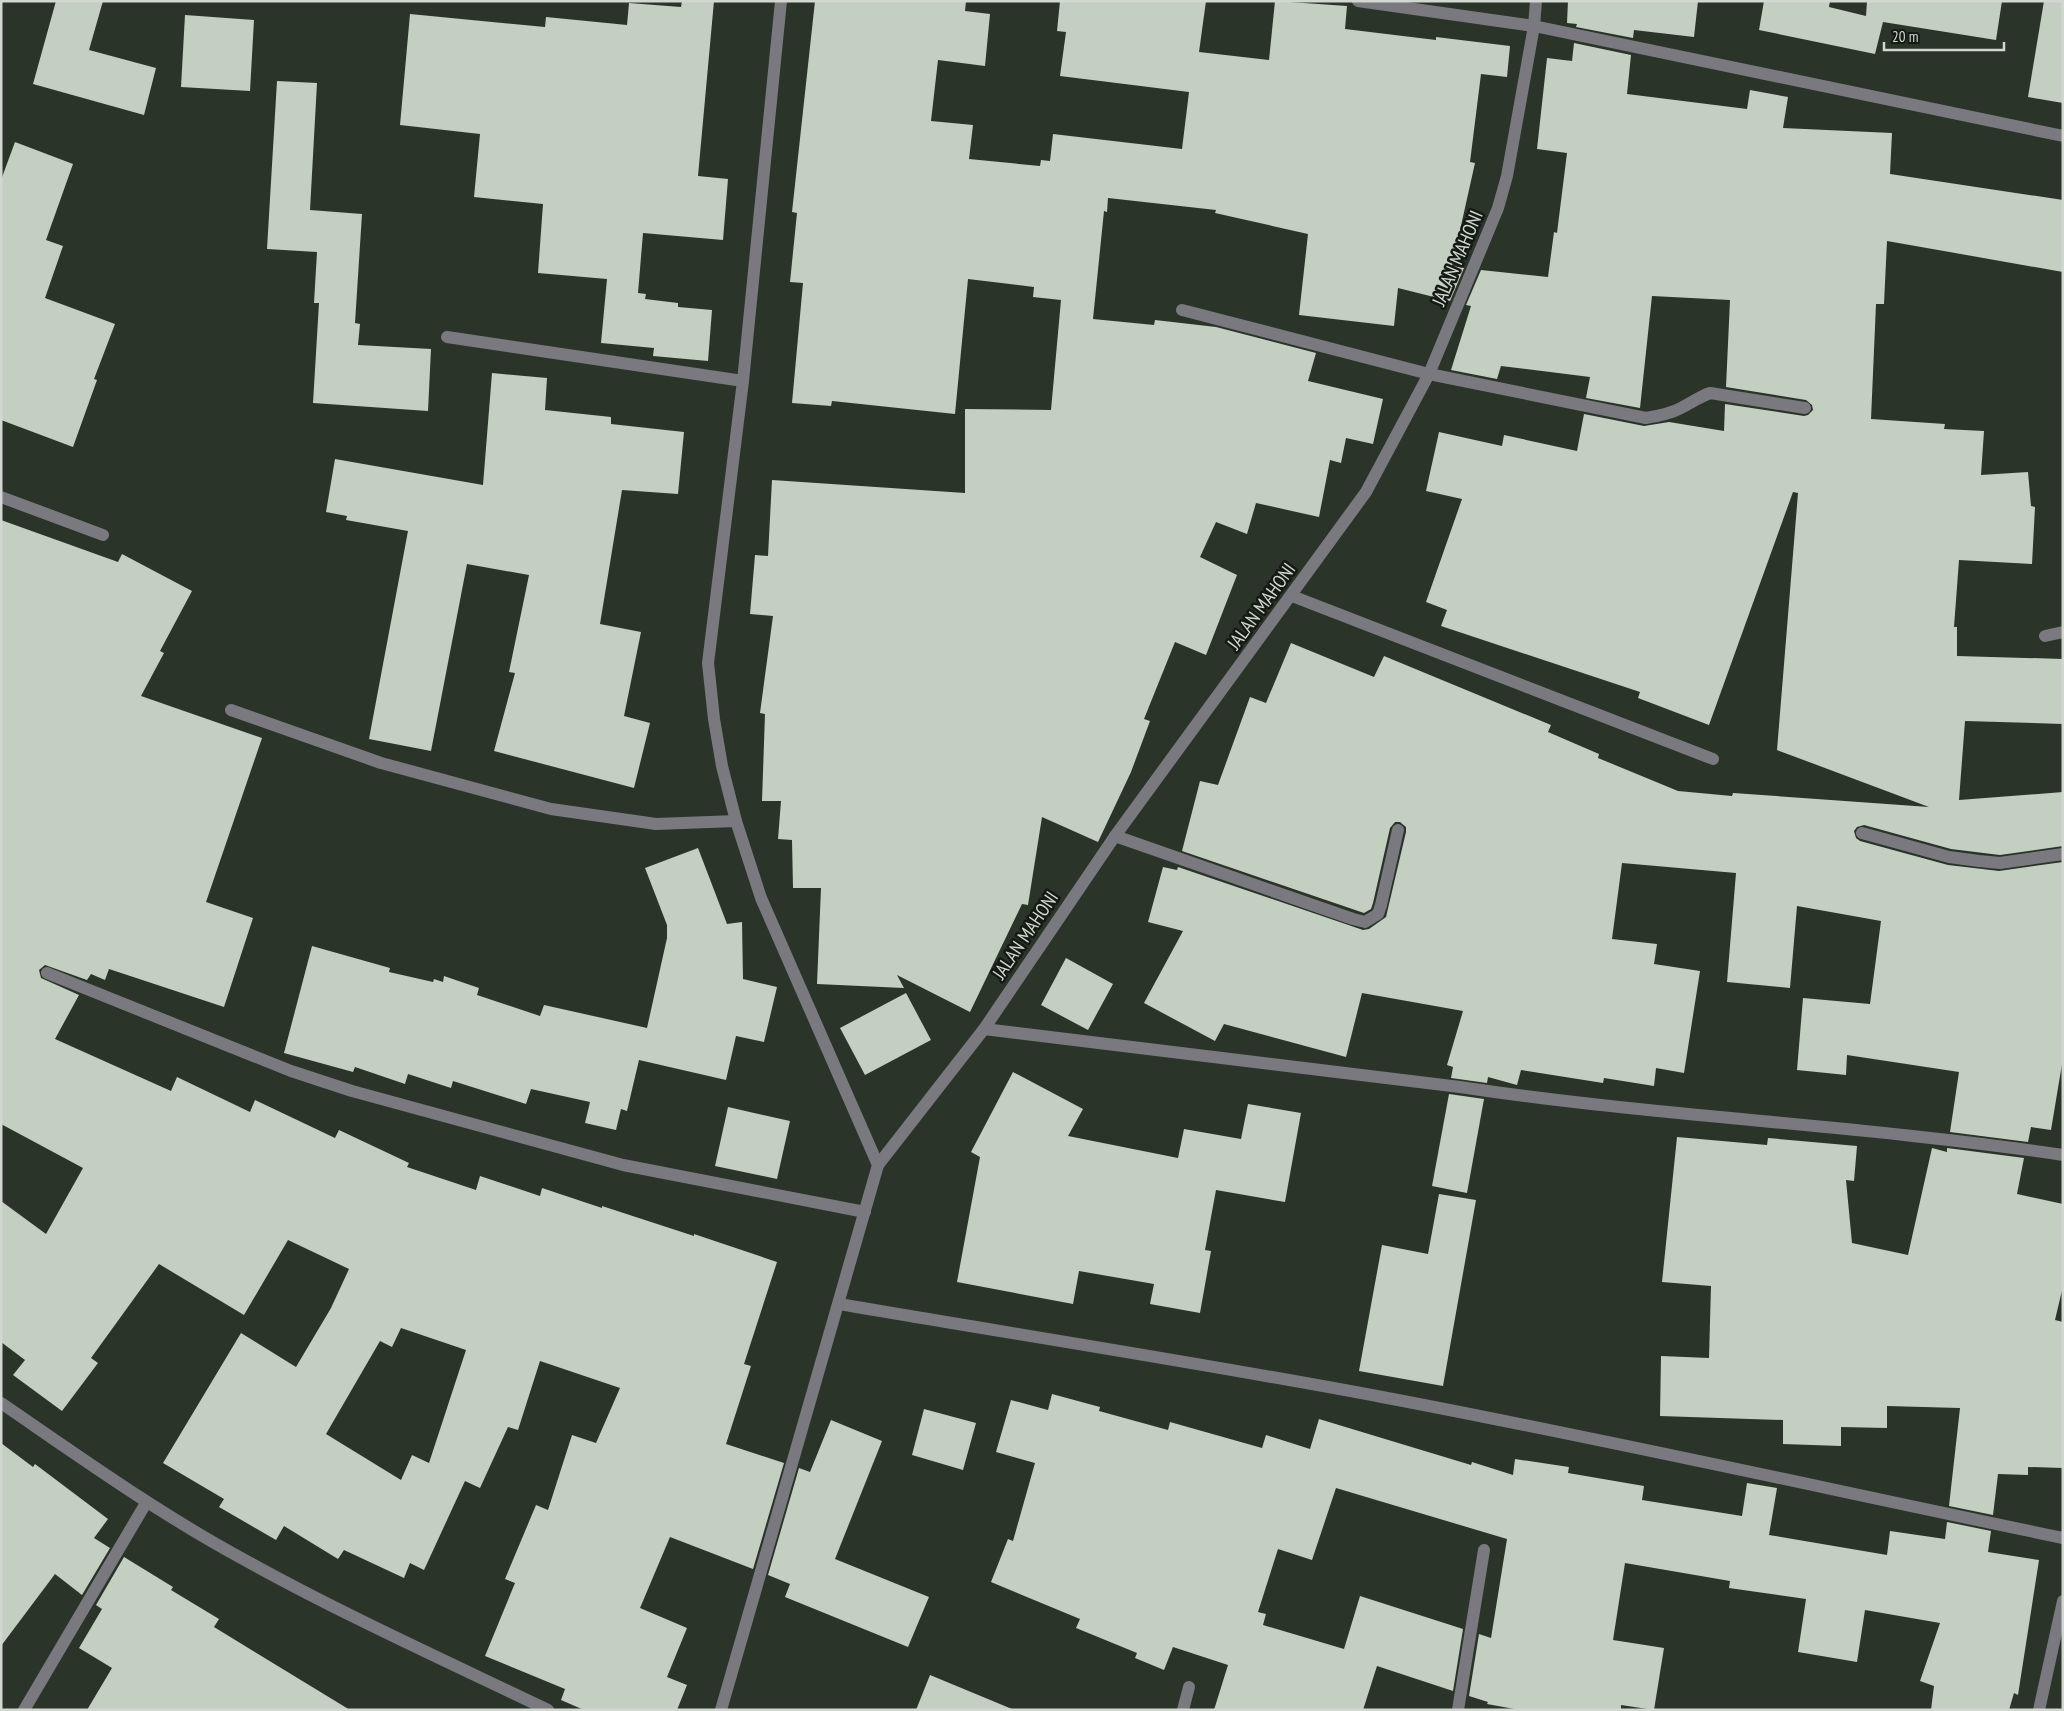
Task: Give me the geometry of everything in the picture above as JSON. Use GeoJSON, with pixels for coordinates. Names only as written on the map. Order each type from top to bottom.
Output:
{"type":"FeatureCollection","features":[{"type":"Feature","properties":{"kind":"street"},"geometry":{"type":"LineString","coordinates":[[720,1710],[878,1166],[761,898],[736,821],[722,766],[714,719],[708,663],[743,381],[781,1]]}},
{"type":"Feature","properties":{"kind":"street"},"geometry":{"type":"LineString","coordinates":[[1358,1],[1534,26],[2063,136]]}},
{"type":"Feature","properties":{"kind":"street","name":"JALAN MAHONI"},"geometry":{"type":"LineString","coordinates":[[878,1166],[984,1029],[1116,836],[1366,492],[1429,374],[1498,208],[1506,176],[1534,26],[1536,1]]}},
{"type":"Feature","properties":{"kind":"street"},"geometry":{"type":"LineString","coordinates":[[1182,310],[1429,374],[1646,418],[1664,415],[1710,393],[1805,408]]}},
{"type":"Feature","properties":{"kind":"street"},"geometry":{"type":"LineString","coordinates":[[447,337],[743,381]]}},
{"type":"Feature","properties":{"kind":"street"},"geometry":{"type":"LineString","coordinates":[[1,497],[104,535]]}},
{"type":"Feature","properties":{"kind":"street"},"geometry":{"type":"LineString","coordinates":[[1292,596],[1713,759]]}},
{"type":"Feature","properties":{"kind":"street"},"geometry":{"type":"LineString","coordinates":[[2045,636],[2063,632]]}},
{"type":"Feature","properties":{"kind":"street"},"geometry":{"type":"LineString","coordinates":[[231,710],[381,763],[551,809],[656,824],[736,821]]}},
{"type":"Feature","properties":{"kind":"street"},"geometry":{"type":"LineString","coordinates":[[1116,836],[1353,920],[1365,922],[1378,914],[1382,904],[1398,830]]}},
{"type":"Feature","properties":{"kind":"street"},"geometry":{"type":"LineString","coordinates":[[1862,833],[1940,855],[1979,861],[2000,863],[2063,854]]}},
{"type":"Feature","properties":{"kind":"street"},"geometry":{"type":"LineString","coordinates":[[47,973],[291,1071],[352,1091],[623,1165],[865,1212]]}},
{"type":"Feature","properties":{"kind":"street"},"geometry":{"type":"LineString","coordinates":[[984,1029],[1533,1098],[1736,1120],[1981,1142],[2063,1155]]}},
{"type":"Feature","properties":{"kind":"street"},"geometry":{"type":"LineString","coordinates":[[839,1304],[1378,1396],[1607,1441],[2063,1538]]}},
{"type":"Feature","properties":{"kind":"street"},"geometry":{"type":"LineString","coordinates":[[1,1403],[146,1503],[242,1559],[345,1612],[548,1710]]}},
{"type":"Feature","properties":{"kind":"street"},"geometry":{"type":"LineString","coordinates":[[24,1710],[146,1503]]}},
{"type":"Feature","properties":{"kind":"street"},"geometry":{"type":"LineString","coordinates":[[1458,1710],[1484,1550]]}},
{"type":"Feature","properties":{"kind":"street"},"geometry":{"type":"LineString","coordinates":[[2039,1710],[2063,1601]]}},
{"type":"Feature","properties":{"kind":"street"},"geometry":{"type":"LineString","coordinates":[[1183,1710],[1189,1687]]}},
{"type":"Feature","properties":{"kind":"building"},"geometry":{"type":"Polygon","coordinates":[[[56,1],[103,1],[89,50],[156,68],[144,115],[33,84],[56,1]]]}},
{"type":"Feature","properties":{"kind":"building"},"geometry":{"type":"Polygon","coordinates":[[[682,1],[714,1],[698,176],[728,179],[723,240],[643,233],[638,293],[646,294],[645,299],[678,303],[678,307],[712,310],[708,361],[653,356],[654,348],[601,343],[607,279],[538,273],[543,204],[474,197],[480,134],[400,125],[410,14],[545,27],[546,17],[627,25],[629,3],[681,7],[682,1]]]}},
{"type":"Feature","properties":{"kind":"building"},"geometry":{"type":"Polygon","coordinates":[[[815,1],[966,1],[965,11],[990,14],[985,66],[938,60],[931,121],[973,125],[969,159],[1040,166],[1041,160],[1050,161],[1053,134],[1182,149],[1189,92],[1060,76],[1066,32],[1057,31],[1060,1],[1206,1],[1199,52],[1269,60],[1275,1],[1347,6],[1345,29],[1436,40],[1436,37],[1510,46],[1507,77],[1481,74],[1470,162],[1475,163],[1452,266],[1464,268],[1450,301],[1398,288],[1394,326],[1299,315],[1308,234],[1215,213],[1216,210],[1108,198],[1107,212],[1104,211],[1093,319],[1154,325],[1155,320],[1216,327],[1316,353],[1308,381],[1383,399],[1373,444],[1346,438],[1341,463],[1330,460],[1319,517],[1256,503],[1247,534],[1216,522],[1200,557],[1237,575],[1206,655],[1175,642],[1144,719],[1150,721],[1131,772],[1098,842],[1042,817],[1028,905],[1022,904],[970,1012],[897,975],[904,988],[817,984],[821,888],[793,888],[792,840],[778,839],[781,801],[762,801],[765,714],[760,713],[773,616],[750,614],[755,555],[768,556],[772,480],[965,493],[965,409],[1051,410],[1061,300],[1033,297],[1034,287],[968,279],[955,414],[832,401],[831,406],[792,403],[803,283],[790,282],[797,213],[792,212],[815,1]]]}},
{"type":"Feature","properties":{"kind":"building"},"geometry":{"type":"Polygon","coordinates":[[[1568,1],[1698,1],[1694,37],[1634,30],[1633,38],[1576,27],[1577,24],[1567,23],[1568,1]]]}},
{"type":"Feature","properties":{"kind":"building"},"geometry":{"type":"Polygon","coordinates":[[[1764,1],[1830,1],[1829,7],[1866,16],[1867,1],[2002,1],[1996,40],[1883,22],[1875,54],[1759,30],[1764,1]]]}},
{"type":"Feature","properties":{"kind":"building"},"geometry":{"type":"Polygon","coordinates":[[[2044,1],[2063,1],[2063,103],[2028,97],[2044,1]]]}},
{"type":"Feature","properties":{"kind":"building"},"geometry":{"type":"Polygon","coordinates":[[[185,15],[254,20],[250,91],[181,87],[185,15]]]}},
{"type":"Feature","properties":{"kind":"building"},"geometry":{"type":"Polygon","coordinates":[[[1574,43],[1631,55],[1627,94],[1747,109],[1750,90],[1788,97],[1783,128],[1892,133],[1890,174],[2063,200],[2063,272],[1887,241],[1884,304],[1876,304],[1871,419],[1945,424],[1944,429],[1984,431],[1981,475],[2028,472],[2031,506],[2035,507],[2032,564],[1959,560],[1954,627],[1957,627],[1957,656],[2063,659],[2063,724],[1965,721],[1959,800],[2063,792],[2063,846],[2000,855],[1951,849],[1864,825],[1857,827],[1854,831],[1856,838],[1860,841],[1948,865],[1999,871],[2063,862],[2063,1058],[2051,1130],[2031,1127],[2028,1142],[1950,1132],[1959,1072],[1847,1055],[1846,1075],[1797,1070],[1803,998],[1870,1004],[1881,921],[1797,906],[1790,988],[1727,982],[1736,873],[1622,863],[1612,939],[1657,944],[1654,964],[1700,971],[1684,1073],[1656,1068],[1654,1086],[1604,1078],[1603,1083],[1521,1070],[1517,1085],[1488,1077],[1487,1083],[1451,1078],[1453,1067],[1447,1065],[1463,1011],[1362,993],[1346,1057],[1224,1024],[1215,1041],[1144,1003],[1183,931],[1148,922],[1163,867],[1177,870],[1178,867],[1363,930],[1369,929],[1386,917],[1406,832],[1406,827],[1400,822],[1395,822],[1390,828],[1373,903],[1371,909],[1364,913],[1182,851],[1200,781],[1218,785],[1250,697],[1266,703],[1291,643],[1374,677],[1384,656],[1551,725],[1548,732],[1599,754],[1598,758],[1678,791],[1732,796],[1733,793],[1929,807],[1777,750],[1798,493],[1793,492],[1709,725],[1638,698],[1640,692],[1441,626],[1447,610],[1426,602],[1462,499],[1426,491],[1439,432],[1502,446],[1504,435],[1577,451],[1584,414],[1644,426],[1669,422],[1724,431],[1725,404],[1804,416],[1813,410],[1812,405],[1806,400],[1726,387],[1730,300],[1652,296],[1640,408],[1586,398],[1590,377],[1501,366],[1497,379],[1451,370],[1471,306],[1466,305],[1481,270],[1548,277],[1554,232],[1557,233],[1567,153],[1537,149],[1547,58],[1572,61],[1574,43]]]}},
{"type":"Feature","properties":{"kind":"building"},"geometry":{"type":"Polygon","coordinates":[[[277,81],[317,83],[310,210],[362,214],[355,323],[360,324],[358,345],[431,349],[428,411],[313,403],[319,303],[314,303],[317,252],[267,249],[277,81]]]}},
{"type":"Feature","properties":{"kind":"building"},"geometry":{"type":"Polygon","coordinates":[[[15,142],[73,164],[46,240],[63,246],[45,298],[115,324],[94,379],[97,380],[73,447],[1,420],[1,180],[15,142]]]}},
{"type":"Feature","properties":{"kind":"building"},"geometry":{"type":"Polygon","coordinates":[[[492,373],[547,378],[545,410],[611,417],[611,424],[684,432],[678,494],[622,490],[600,624],[641,632],[624,716],[650,723],[634,788],[494,751],[515,673],[509,672],[529,575],[467,564],[431,751],[369,739],[408,531],[346,520],[347,516],[326,512],[335,459],[483,485],[492,373]]]}},
{"type":"Feature","properties":{"kind":"building"},"geometry":{"type":"Polygon","coordinates":[[[1,520],[118,562],[122,554],[192,591],[160,651],[164,653],[141,696],[262,738],[206,902],[253,918],[224,1007],[109,969],[105,980],[91,974],[87,980],[45,965],[39,970],[41,978],[79,995],[55,1039],[171,1091],[177,1077],[250,1112],[255,1100],[335,1138],[339,1130],[409,1163],[407,1167],[476,1190],[480,1176],[540,1196],[542,1188],[694,1236],[694,1234],[777,1262],[744,1364],[751,1366],[726,1444],[784,1463],[753,1569],[670,1537],[640,1608],[687,1628],[667,1677],[687,1685],[677,1710],[584,1710],[561,1700],[565,1689],[485,1656],[515,1583],[505,1579],[536,1505],[548,1510],[572,1435],[596,1443],[620,1388],[540,1361],[518,1430],[508,1427],[480,1488],[465,1481],[424,1570],[410,1563],[404,1578],[344,1550],[338,1559],[284,1526],[276,1540],[219,1507],[224,1499],[163,1463],[241,1333],[296,1367],[331,1308],[349,1269],[288,1240],[244,1315],[159,1264],[91,1358],[98,1363],[62,1411],[13,1375],[25,1360],[1,1342],[1,1201],[46,1234],[83,1168],[1,1124],[1,520]],[[401,1328],[392,1347],[380,1341],[326,1434],[401,1480],[412,1455],[429,1463],[466,1350],[401,1328]]]}},
{"type":"Feature","properties":{"kind":"building"},"geometry":{"type":"Polygon","coordinates":[[[698,848],[727,924],[742,922],[743,979],[777,987],[764,1042],[736,1036],[726,1080],[639,1060],[627,1111],[621,1109],[616,1130],[585,1123],[590,1102],[531,1089],[526,1104],[453,1081],[451,1088],[408,1074],[405,1084],[355,1067],[353,1072],[284,1053],[312,946],[390,968],[389,972],[433,982],[434,979],[443,982],[444,976],[479,988],[477,995],[540,1016],[544,1005],[647,1028],[667,938],[667,925],[645,868],[698,848]]]}},
{"type":"Feature","properties":{"kind":"building"},"geometry":{"type":"Polygon","coordinates":[[[1066,958],[1113,984],[1088,1030],[1041,1005],[1066,958]]]}},
{"type":"Feature","properties":{"kind":"building"},"geometry":{"type":"Polygon","coordinates":[[[906,993],[931,1040],[865,1075],[840,1028],[906,993]]]}},
{"type":"Feature","properties":{"kind":"building"},"geometry":{"type":"Polygon","coordinates":[[[1013,1072],[1083,1109],[1068,1136],[1178,1158],[1184,1129],[1241,1139],[1248,1104],[1301,1113],[1285,1202],[1216,1190],[1205,1250],[1211,1251],[1200,1313],[1150,1304],[1154,1284],[1079,1271],[1073,1304],[957,1282],[980,1157],[971,1152],[1013,1072]]]}},
{"type":"Feature","properties":{"kind":"building"},"geometry":{"type":"Polygon","coordinates":[[[1449,1094],[1484,1099],[1467,1193],[1432,1186],[1449,1094]]]}},
{"type":"Feature","properties":{"kind":"building"},"geometry":{"type":"Polygon","coordinates":[[[728,1107],[790,1121],[777,1179],[715,1166],[728,1107]]]}},
{"type":"Feature","properties":{"kind":"building"},"geometry":{"type":"Polygon","coordinates":[[[1677,1137],[1767,1145],[1768,1138],[1857,1146],[1854,1181],[1846,1180],[1852,1243],[1908,1255],[1932,1148],[1947,1152],[1947,1148],[2024,1158],[2017,1194],[2063,1204],[2063,1286],[2055,1320],[2063,1322],[2063,1468],[2028,1467],[2028,1475],[1998,1474],[1993,1515],[1949,1506],[1960,1408],[1887,1406],[1887,1428],[1841,1427],[1841,1446],[1783,1444],[1783,1420],[1660,1416],[1661,1356],[1709,1358],[1711,1286],[1662,1282],[1677,1137]]]}},
{"type":"Feature","properties":{"kind":"building"},"geometry":{"type":"Polygon","coordinates":[[[1439,1194],[1476,1200],[1443,1386],[1359,1371],[1382,1245],[1428,1254],[1439,1194]]]}},
{"type":"Feature","properties":{"kind":"building"},"geometry":{"type":"Polygon","coordinates":[[[1052,1394],[1100,1407],[1099,1411],[1168,1430],[1170,1422],[1262,1448],[1266,1435],[1310,1449],[1319,1419],[1471,1465],[1472,1462],[1513,1475],[1515,1459],[1569,1467],[1568,1473],[1644,1486],[1642,1500],[1742,1516],[1747,1483],[1777,1488],[1769,1535],[1887,1555],[1890,1531],[1945,1539],[1947,1522],[1991,1531],[1988,1552],[2039,1560],[2018,1695],[2014,1693],[2009,1710],[1931,1710],[1934,1686],[1920,1681],[1940,1623],[1865,1610],[1857,1662],[1798,1652],[1806,1599],[1729,1588],[1730,1581],[1625,1563],[1613,1640],[1664,1648],[1654,1710],[1621,1705],[1621,1710],[1520,1710],[1487,1704],[1488,1702],[1469,1696],[1479,1634],[1491,1638],[1507,1539],[1336,1488],[1312,1560],[1278,1549],[1258,1612],[1266,1614],[1263,1625],[1344,1649],[1360,1596],[1463,1629],[1453,1691],[1377,1666],[1363,1710],[1214,1710],[1228,1665],[1173,1647],[1164,1670],[1135,1658],[1137,1653],[1076,1628],[1080,1619],[991,1582],[1008,1539],[1013,1541],[1035,1463],[996,1452],[1011,1400],[1048,1410],[1052,1394]]]}},
{"type":"Feature","properties":{"kind":"building"},"geometry":{"type":"Polygon","coordinates":[[[924,1409],[976,1423],[963,1470],[912,1455],[924,1409]]]}},
{"type":"Feature","properties":{"kind":"building"},"geometry":{"type":"Polygon","coordinates":[[[831,1420],[882,1441],[835,1559],[929,1597],[908,1647],[785,1597],[790,1584],[768,1575],[799,1468],[810,1472],[831,1420]]]}},
{"type":"Feature","properties":{"kind":"building"},"geometry":{"type":"Polygon","coordinates":[[[1,1443],[33,1467],[35,1464],[108,1519],[94,1538],[110,1548],[82,1595],[55,1574],[1,1646],[1,1443]]]}},
{"type":"Feature","properties":{"kind":"building"},"geometry":{"type":"Polygon","coordinates":[[[124,1557],[173,1587],[171,1590],[219,1619],[214,1627],[350,1710],[87,1710],[112,1668],[79,1648],[102,1609],[96,1605],[124,1557]]]}},
{"type":"Feature","properties":{"kind":"building"},"geometry":{"type":"Polygon","coordinates":[[[930,1675],[1012,1709],[1012,1710],[916,1710],[930,1675]]]}}]}
